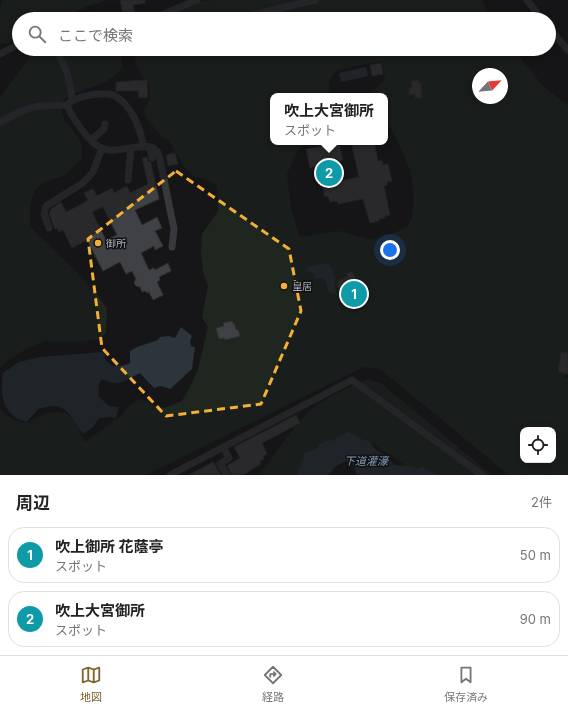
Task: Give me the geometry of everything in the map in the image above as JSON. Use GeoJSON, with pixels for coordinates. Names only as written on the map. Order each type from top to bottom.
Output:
{"type":"FeatureCollection","features":[{"type":"Feature","properties":{"kind":"street"},"geometry":{"type":"LineString","coordinates":[[169,12],[197,0]]}},
{"type":"Feature","properties":{"kind":"street"},"geometry":{"type":"LineString","coordinates":[[264,12],[315,0]]}},
{"type":"Feature","properties":{"kind":"street"},"geometry":{"type":"LineString","coordinates":[[527,0],[536,12]]}},
{"type":"Feature","properties":{"kind":"street"},"geometry":{"type":"LineString","coordinates":[[556,36],[568,50]]}},
{"type":"Feature","properties":{"kind":"street"},"geometry":{"type":"LineString","coordinates":[[0,54],[12,48]]}},
{"type":"Feature","properties":{"kind":"street"},"geometry":{"type":"LineString","coordinates":[[60,56],[64,63],[70,81],[72,100]]}},
{"type":"Feature","properties":{"kind":"street"},"geometry":{"type":"LineString","coordinates":[[0,123],[27,108],[43,105],[67,105],[72,100],[91,94],[113,94],[127,105],[152,158]]}},
{"type":"Feature","properties":{"kind":"street"},"geometry":{"type":"LineString","coordinates":[[67,105],[70,113],[91,140],[102,148],[118,150],[147,147],[153,148],[159,155],[174,229],[172,247]]}},
{"type":"Feature","properties":{"kind":"street"},"geometry":{"type":"LineString","coordinates":[[91,140],[104,129],[105,124]]}},
{"type":"Feature","properties":{"kind":"street"},"geometry":{"type":"LineString","coordinates":[[49,228],[44,214],[46,206],[83,182],[93,172],[102,148]]}},
{"type":"Feature","properties":{"kind":"street"},"geometry":{"type":"LineString","coordinates":[[128,180],[131,148]]}},
{"type":"Feature","properties":{"kind":"street"},"geometry":{"type":"LineString","coordinates":[[170,475],[352,380],[482,475]]}},
{"type":"Feature","properties":{"kind":"street"},"geometry":{"type":"LineString","coordinates":[[223,447],[229,458],[220,464],[227,475]]}},
{"type":"Feature","properties":{"kind":"highlighted area"},"geometry":{"type":"Polygon","coordinates":[[[176,171],[289,249],[301,311],[261,404],[166,416],[102,348],[88,239],[176,171]]]}},
{"type":"Feature","properties":{"kind":"shaded area"},"geometry":{"type":"Polygon","coordinates":[[[2,0],[108,0],[74,12],[12,12],[12,41],[6,44],[0,43],[0,9],[2,0]]]}},
{"type":"Feature","properties":{"kind":"shaded area"},"geometry":{"type":"Polygon","coordinates":[[[212,0],[481,0],[489,12],[172,12],[192,4],[212,0]]]}},
{"type":"Feature","properties":{"kind":"shaded area"},"geometry":{"type":"Polygon","coordinates":[[[31,56],[122,56],[122,68],[113,77],[65,99],[59,104],[65,121],[74,131],[82,145],[81,160],[65,175],[44,182],[36,189],[30,204],[30,227],[78,273],[99,297],[107,309],[106,333],[97,340],[64,342],[47,341],[31,346],[5,362],[0,368],[0,97],[31,56]]]}},
{"type":"Feature","properties":{"kind":"shaded area"},"geometry":{"type":"Polygon","coordinates":[[[136,56],[519,56],[542,85],[568,106],[568,353],[561,352],[558,372],[565,373],[565,378],[568,378],[568,475],[509,475],[380,369],[364,367],[146,475],[0,475],[0,408],[12,419],[28,423],[51,412],[69,415],[77,425],[85,442],[121,416],[131,404],[141,399],[153,405],[164,408],[182,401],[198,369],[208,327],[202,317],[208,286],[203,272],[201,253],[202,234],[218,211],[217,186],[207,180],[193,176],[184,166],[170,142],[159,134],[147,119],[144,110],[150,100],[149,85],[140,73],[134,61],[136,56]],[[382,62],[337,70],[329,81],[329,93],[270,93],[270,145],[303,145],[295,155],[287,174],[290,204],[299,237],[338,231],[373,240],[407,227],[412,218],[414,194],[410,170],[402,150],[388,124],[388,93],[370,93],[385,80],[382,62]],[[347,274],[348,276],[338,281],[337,285],[340,289],[343,289],[348,298],[346,300],[352,308],[355,306],[357,309],[368,304],[347,274]]]}},
{"type":"Feature","properties":{"kind":"shaded area"},"geometry":{"type":"Polygon","coordinates":[[[368,379],[382,384],[492,475],[420,475],[372,443],[353,437],[302,475],[259,475],[293,428],[306,414],[328,398],[368,379]]]}},
{"type":"Feature","properties":{"kind":"water"},"geometry":{"type":"Polygon","coordinates":[[[366,67],[368,76],[341,82],[339,73],[366,67]]]}},
{"type":"Feature","properties":{"kind":"water"},"geometry":{"type":"Polygon","coordinates":[[[327,263],[332,269],[336,280],[334,284],[336,293],[333,294],[328,290],[326,282],[323,278],[315,278],[313,273],[308,272],[307,270],[308,267],[327,263]]]}},
{"type":"Feature","properties":{"kind":"water"},"geometry":{"type":"Polygon","coordinates":[[[181,327],[192,336],[190,341],[191,346],[195,347],[192,369],[170,389],[161,386],[154,388],[140,373],[117,383],[107,382],[102,379],[99,384],[98,396],[109,406],[119,407],[116,418],[99,418],[93,427],[83,434],[68,412],[59,407],[52,406],[38,409],[27,422],[12,415],[4,404],[2,389],[3,373],[19,362],[41,357],[103,352],[106,361],[112,366],[122,366],[130,363],[130,351],[158,340],[160,337],[169,336],[175,338],[181,327]]]}},
{"type":"Feature","properties":{"kind":"water","name":"下道灌濠"},"geometry":{"type":"Polygon","coordinates":[[[348,432],[355,434],[361,439],[369,441],[376,450],[386,456],[394,465],[409,466],[420,469],[422,466],[437,475],[357,475],[353,465],[346,461],[336,466],[328,475],[297,475],[305,453],[316,449],[320,444],[326,441],[334,440],[348,432]]]}},
{"type":"Feature","properties":{"kind":"building"},"geometry":{"type":"Polygon","coordinates":[[[120,0],[145,0],[145,3],[133,5],[134,12],[123,12],[120,0]]]}},
{"type":"Feature","properties":{"kind":"building"},"geometry":{"type":"Polygon","coordinates":[[[381,63],[383,74],[372,76],[370,65],[381,63]]]}},
{"type":"Feature","properties":{"kind":"building"},"geometry":{"type":"Polygon","coordinates":[[[147,80],[148,97],[139,98],[138,91],[116,91],[116,82],[147,80]]]}},
{"type":"Feature","properties":{"kind":"building"},"geometry":{"type":"Polygon","coordinates":[[[418,80],[419,83],[421,82],[422,98],[415,98],[415,94],[410,95],[409,88],[412,88],[411,81],[418,80]]]}},
{"type":"Feature","properties":{"kind":"building"},"geometry":{"type":"Polygon","coordinates":[[[328,145],[339,145],[343,160],[337,162],[341,181],[359,177],[352,145],[375,145],[378,161],[382,160],[383,165],[388,164],[392,181],[387,182],[387,185],[384,186],[390,215],[379,219],[379,221],[370,223],[363,199],[338,204],[337,201],[330,202],[328,196],[325,197],[318,166],[310,168],[306,149],[328,145]]]}},
{"type":"Feature","properties":{"kind":"building"},"geometry":{"type":"Polygon","coordinates":[[[175,153],[178,164],[168,166],[166,155],[175,153]]]}},
{"type":"Feature","properties":{"kind":"building","name":"御所"},"geometry":{"type":"Polygon","coordinates":[[[147,157],[148,161],[151,163],[159,199],[135,210],[142,225],[157,217],[162,228],[155,231],[163,246],[155,250],[154,246],[141,253],[149,270],[154,268],[155,270],[168,263],[171,271],[159,277],[160,280],[157,282],[163,295],[153,300],[149,292],[142,292],[140,287],[136,286],[134,283],[136,279],[132,271],[126,274],[120,262],[103,271],[87,240],[72,248],[63,230],[59,232],[57,228],[55,229],[49,214],[51,209],[61,202],[66,212],[78,206],[88,200],[84,193],[93,189],[97,196],[112,188],[114,193],[127,186],[130,193],[148,184],[142,158],[147,157]],[[103,207],[92,212],[106,240],[117,235],[103,207]]]}},
{"type":"Feature","properties":{"kind":"building"},"geometry":{"type":"Polygon","coordinates":[[[352,271],[368,304],[356,309],[355,306],[352,308],[350,305],[349,306],[346,299],[348,298],[343,289],[338,288],[337,285],[338,281],[348,276],[346,274],[352,271]]]}},
{"type":"Feature","properties":{"kind":"building"},"geometry":{"type":"Polygon","coordinates":[[[232,321],[236,330],[238,329],[240,336],[225,340],[224,338],[219,339],[216,328],[224,326],[223,323],[232,321]]]}},
{"type":"Feature","properties":{"kind":"building"},"geometry":{"type":"Polygon","coordinates":[[[561,352],[568,353],[568,374],[558,372],[561,352]]]}},
{"type":"Feature","properties":{"kind":"building"},"geometry":{"type":"Polygon","coordinates":[[[296,415],[300,423],[262,443],[267,454],[263,456],[264,459],[260,461],[261,464],[243,475],[232,475],[227,466],[240,458],[234,447],[296,415]]]}},
{"type":"Feature","properties":{"kind":"building"},"geometry":{"type":"Polygon","coordinates":[[[213,462],[221,475],[189,475],[213,462]]]}},
{"type":"Feature","properties":{"kind":"place","name":"吹上大宮御所"},"geometry":{"type":"Point","coordinates":[329,173]}},
{"type":"Feature","properties":{"kind":"place","name":"御所"},"geometry":{"type":"Point","coordinates":[98,243]}},
{"type":"Feature","properties":{"kind":"place","name":"皇居"},"geometry":{"type":"Point","coordinates":[284,286]}},
{"type":"Feature","properties":{"kind":"place","name":"吹上御所 花蔭亭"},"geometry":{"type":"Point","coordinates":[354,294]}}]}
